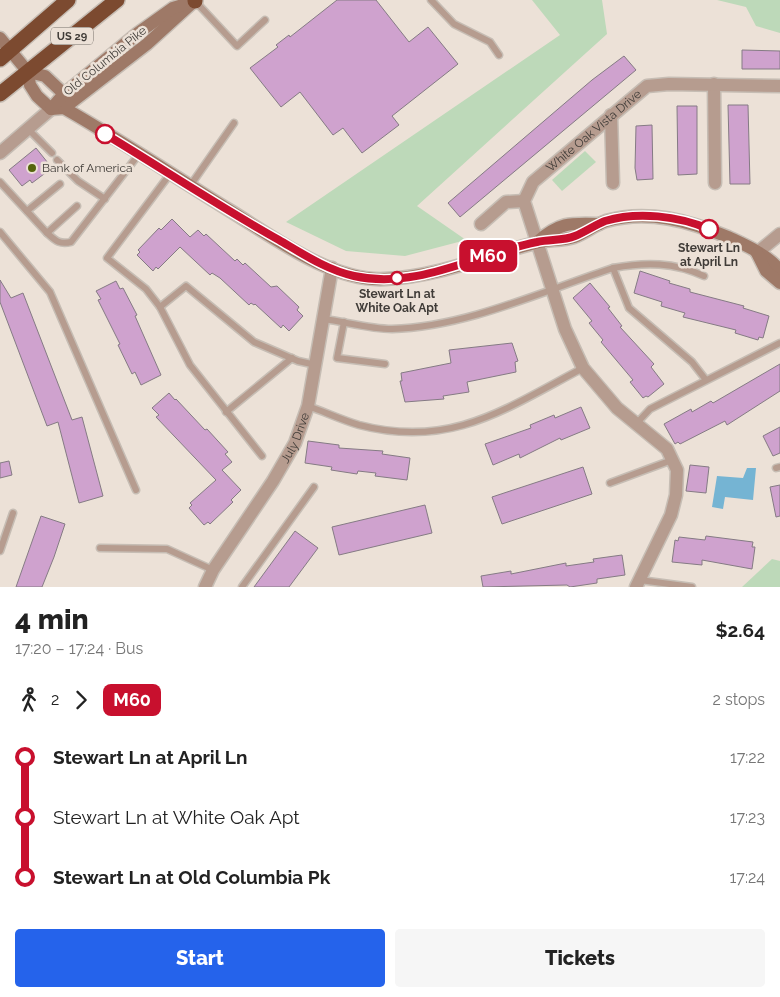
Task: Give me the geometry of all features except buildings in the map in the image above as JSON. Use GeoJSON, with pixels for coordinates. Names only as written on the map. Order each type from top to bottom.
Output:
{"type":"FeatureCollection","features":[{"type":"Feature","properties":{"kind":"highway","name":"US 29"},"geometry":{"type":"LineString","coordinates":[[5,55],[68,0]]}},
{"type":"Feature","properties":{"kind":"highway","name":"US 29"},"geometry":{"type":"LineString","coordinates":[[0,94],[117,0]]}},
{"type":"Feature","properties":{"kind":"street","name":"Old Columbia Pike"},"geometry":{"type":"LineString","coordinates":[[0,153],[29,130],[64,94],[97,65],[173,8],[195,0]]}},
{"type":"Feature","properties":{"kind":"street","name":"Old Columbia Pike"},"geometry":{"type":"LineString","coordinates":[[64,108],[147,44],[195,0]]}},
{"type":"Feature","properties":{"kind":"street"},"geometry":{"type":"LineString","coordinates":[[0,38],[5,55],[28,72],[45,76],[64,94]]}},
{"type":"Feature","properties":{"kind":"street"},"geometry":{"type":"LineString","coordinates":[[28,72],[30,85],[51,109],[64,108],[258,228],[332,268],[354,276],[383,279],[422,276],[537,242],[550,231],[569,223],[600,224],[634,217],[664,217],[695,223],[744,244],[775,263],[780,271]]}},
{"type":"Feature","properties":{"kind":"street"},"geometry":{"type":"LineString","coordinates":[[714,84],[715,183]]}},
{"type":"Feature","properties":{"kind":"street","name":"White Oak Vista Drive"},"geometry":{"type":"LineString","coordinates":[[524,201],[532,182],[647,86],[714,84],[780,86]]}},
{"type":"Feature","properties":{"kind":"street"},"geometry":{"type":"LineString","coordinates":[[611,115],[613,183]]}},
{"type":"Feature","properties":{"kind":"street"},"geometry":{"type":"LineString","coordinates":[[481,224],[506,202],[524,201],[565,329],[583,368],[617,408],[667,449],[677,470],[676,495],[671,515],[638,584]]}},
{"type":"Feature","properties":{"kind":"street"},"geometry":{"type":"LineString","coordinates":[[757,253],[780,234]]}},
{"type":"Feature","properties":{"kind":"street"},"geometry":{"type":"LineString","coordinates":[[757,253],[766,270],[780,283]]}},
{"type":"Feature","properties":{"kind":"street","name":"July Drive"},"geometry":{"type":"LineString","coordinates":[[205,587],[213,570],[273,481],[295,443],[308,406],[332,268]]}},
{"type":"Feature","properties":{"kind":"lane"},"geometry":{"type":"LineString","coordinates":[[195,0],[237,46],[266,20]]}},
{"type":"Feature","properties":{"kind":"lane"},"geometry":{"type":"LineString","coordinates":[[431,0],[454,24],[490,42],[499,56]]}},
{"type":"Feature","properties":{"kind":"lane"},"geometry":{"type":"LineString","coordinates":[[190,186],[234,123]]}},
{"type":"Feature","properties":{"kind":"lane"},"geometry":{"type":"LineString","coordinates":[[29,130],[52,153]]}},
{"type":"Feature","properties":{"kind":"lane"},"geometry":{"type":"LineString","coordinates":[[0,182],[47,233],[63,244],[71,242],[139,154]]}},
{"type":"Feature","properties":{"kind":"lane"},"geometry":{"type":"LineString","coordinates":[[57,160],[78,182],[105,199]]}},
{"type":"Feature","properties":{"kind":"lane"},"geometry":{"type":"LineString","coordinates":[[170,174],[107,258],[146,289],[160,307],[190,364],[262,456]]}},
{"type":"Feature","properties":{"kind":"lane"},"geometry":{"type":"LineString","coordinates":[[27,211],[60,184]]}},
{"type":"Feature","properties":{"kind":"lane"},"geometry":{"type":"LineString","coordinates":[[47,233],[77,206]]}},
{"type":"Feature","properties":{"kind":"lane"},"geometry":{"type":"LineString","coordinates":[[0,232],[50,292],[136,490]]}},
{"type":"Feature","properties":{"kind":"lane"},"geometry":{"type":"LineString","coordinates":[[324,319],[390,329],[417,328],[480,314],[613,268],[652,263],[670,265],[704,276]]}},
{"type":"Feature","properties":{"kind":"lane"},"geometry":{"type":"LineString","coordinates":[[613,268],[629,308],[692,362],[706,380]]}},
{"type":"Feature","properties":{"kind":"lane"},"geometry":{"type":"LineString","coordinates":[[160,307],[186,286],[254,342],[292,358],[316,365]]}},
{"type":"Feature","properties":{"kind":"lane"},"geometry":{"type":"LineString","coordinates":[[344,322],[337,358],[385,364]]}},
{"type":"Feature","properties":{"kind":"lane"},"geometry":{"type":"LineString","coordinates":[[636,424],[650,409],[780,343]]}},
{"type":"Feature","properties":{"kind":"lane"},"geometry":{"type":"LineString","coordinates":[[226,412],[292,358]]}},
{"type":"Feature","properties":{"kind":"lane"},"geometry":{"type":"LineString","coordinates":[[308,406],[358,424],[388,430],[433,432],[470,424],[583,368]]}},
{"type":"Feature","properties":{"kind":"lane"},"geometry":{"type":"LineString","coordinates":[[610,483],[672,460]]}},
{"type":"Feature","properties":{"kind":"lane"},"geometry":{"type":"LineString","coordinates":[[242,587],[314,487]]}},
{"type":"Feature","properties":{"kind":"lane"},"geometry":{"type":"LineString","coordinates":[[0,551],[13,514]]}},
{"type":"Feature","properties":{"kind":"lane"},"geometry":{"type":"LineString","coordinates":[[100,548],[167,549],[213,570]]}},
{"type":"Feature","properties":{"kind":"lane"},"geometry":{"type":"LineString","coordinates":[[638,584],[692,587]]}},
{"type":"Feature","properties":{"kind":"green space"},"geometry":{"type":"Polygon","coordinates":[[[532,0],[602,0],[607,34],[417,206],[466,240],[405,256],[346,251],[286,222],[560,35],[532,0]]]}},
{"type":"Feature","properties":{"kind":"green space"},"geometry":{"type":"Polygon","coordinates":[[[717,0],[780,0],[780,33],[756,26],[746,7],[717,0]]]}},
{"type":"Feature","properties":{"kind":"green space"},"geometry":{"type":"Polygon","coordinates":[[[585,151],[596,162],[562,191],[552,180],[585,151]]]}},
{"type":"Feature","properties":{"kind":"green space"},"geometry":{"type":"Polygon","coordinates":[[[772,559],[780,561],[780,587],[742,587],[772,559]]]}},
{"type":"Feature","properties":{"kind":"water"},"geometry":{"type":"Polygon","coordinates":[[[747,468],[756,468],[753,500],[725,497],[723,509],[712,507],[717,476],[743,478],[747,468]]]}},
{"type":"Feature","properties":{"kind":"bus line","name":"M60"},"geometry":{"type":"LineString","coordinates":[[105,134],[275,238],[325,266],[354,276],[383,279],[422,276],[537,242],[575,236],[605,222],[634,217],[664,217],[695,223],[709,229]]}},
{"type":"Feature","properties":{"kind":"place","name":"Bank of America"},"geometry":{"type":"Point","coordinates":[32,168]}},
{"type":"Feature","properties":{"kind":"place","name":"Stewart Ln at April Ln"},"geometry":{"type":"Point","coordinates":[709,229]}},
{"type":"Feature","properties":{"kind":"place","name":"Stewart Ln at White Oak Apt"},"geometry":{"type":"Point","coordinates":[397,278]}}]}
